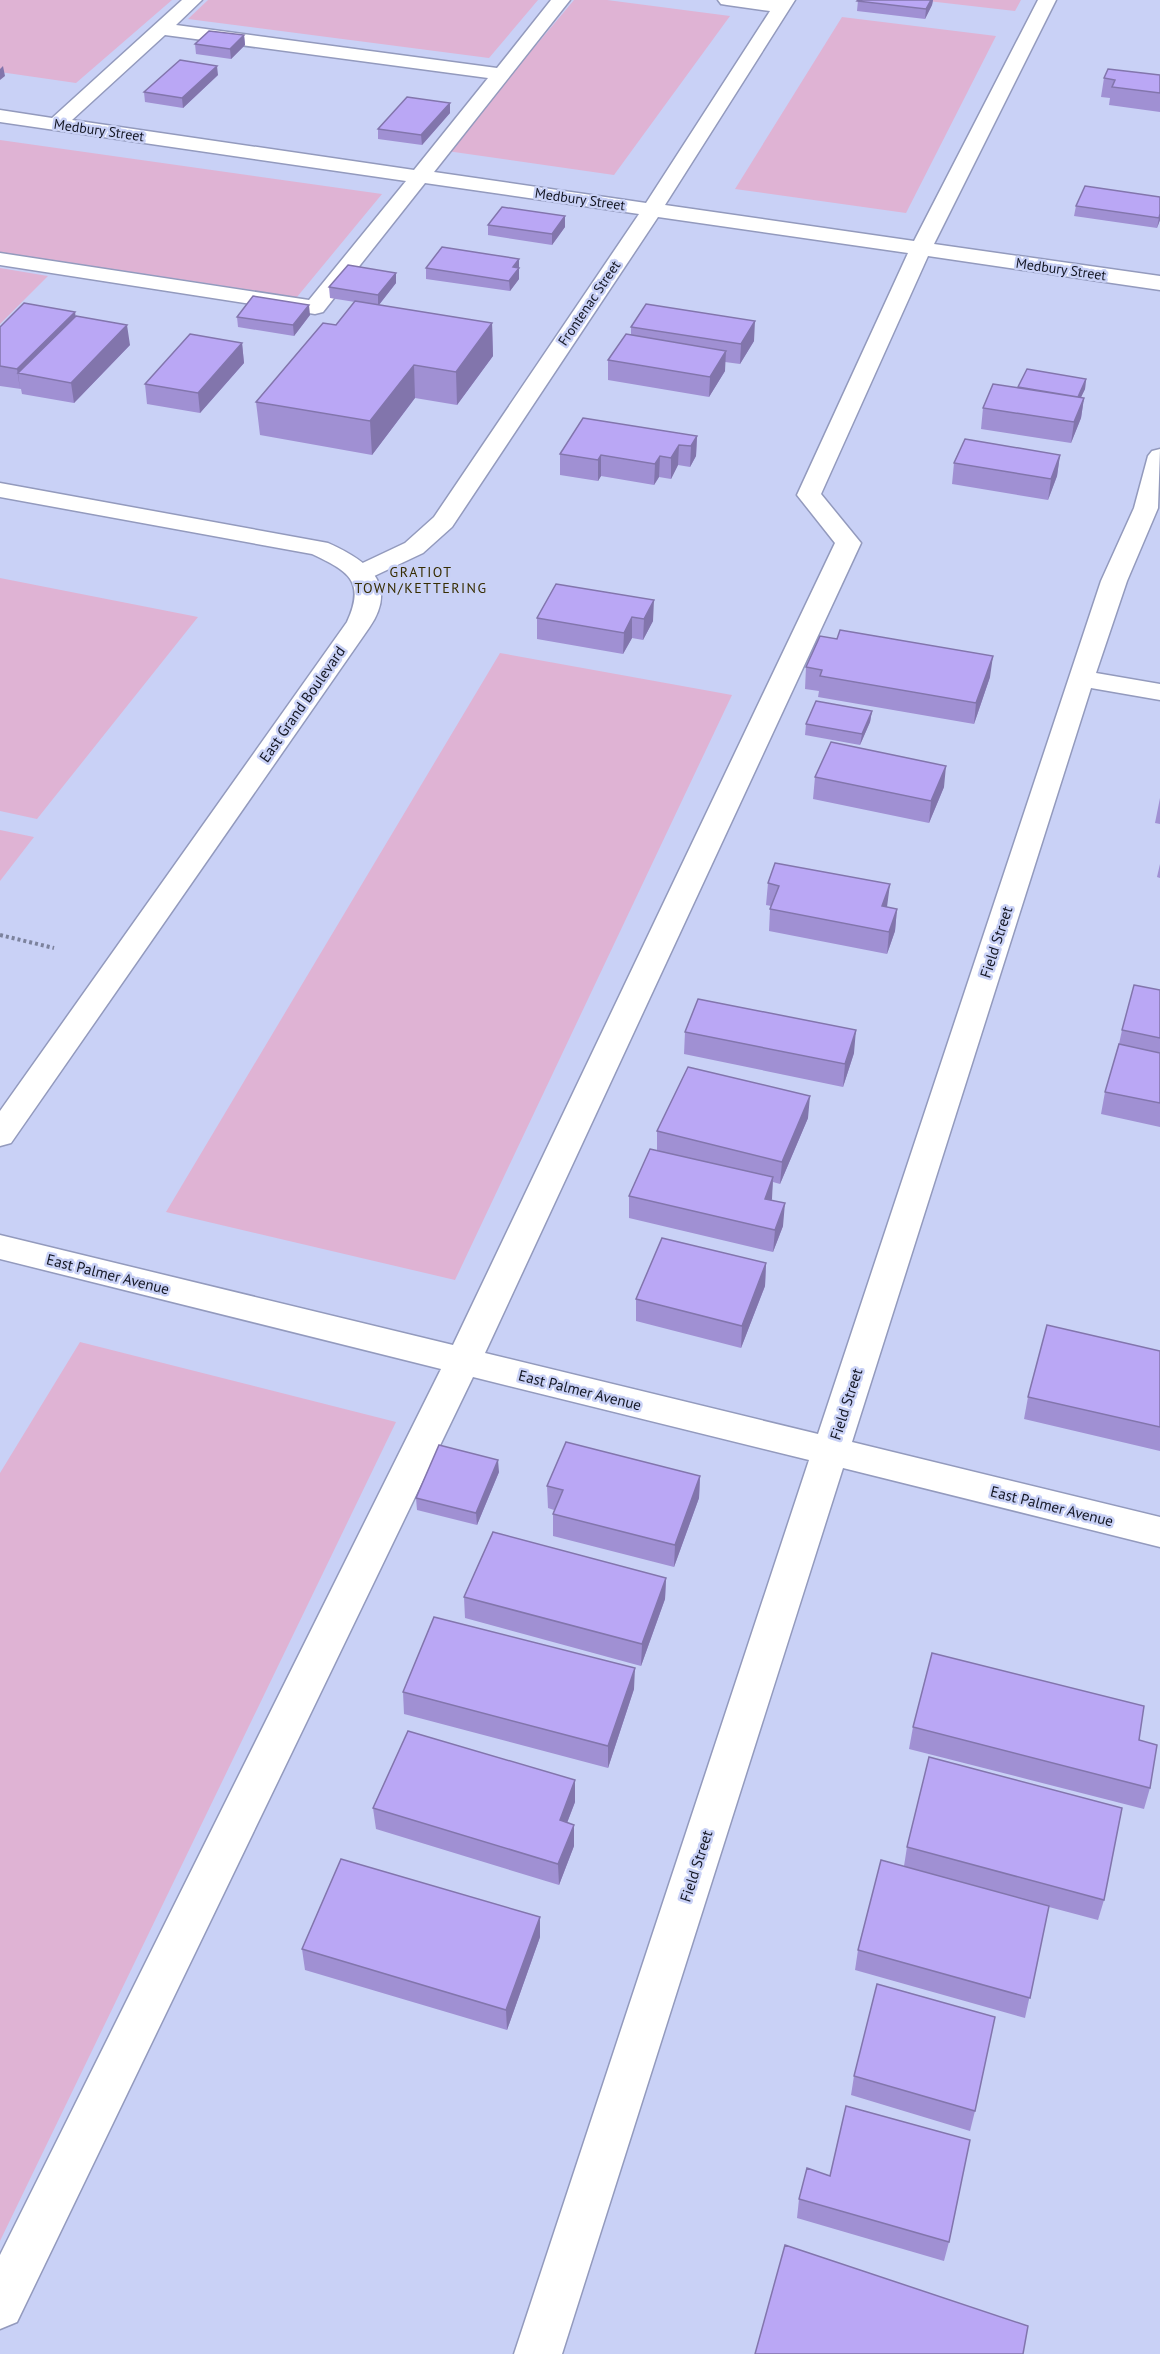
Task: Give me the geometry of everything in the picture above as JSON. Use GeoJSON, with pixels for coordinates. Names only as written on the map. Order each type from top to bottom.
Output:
{"type":"FeatureCollection","features":[{"type":"Feature","properties":{"kind":"street"},"geometry":{"type":"LineString","coordinates":[[56,124],[194,0]]}},
{"type":"Feature","properties":{"kind":"street"},"geometry":{"type":"LineString","coordinates":[[0,259],[315,307],[561,0]]}},
{"type":"Feature","properties":{"kind":"street"},"geometry":{"type":"LineString","coordinates":[[727,0],[784,3]]}},
{"type":"Feature","properties":{"kind":"street"},"geometry":{"type":"LineString","coordinates":[[0,2305],[463,1361],[848,543],[809,495],[921,249],[1047,0]]}},
{"type":"Feature","properties":{"kind":"street","name":"Frontenac Street"},"geometry":{"type":"LineString","coordinates":[[361,573],[414,548],[443,522],[652,210],[784,3]]}},
{"type":"Feature","properties":{"kind":"street"},"geometry":{"type":"LineString","coordinates":[[161,29],[502,74]]}},
{"type":"Feature","properties":{"kind":"street","name":"Medbury Street"},"geometry":{"type":"LineString","coordinates":[[0,116],[1160,283]]}},
{"type":"Feature","properties":{"kind":"street","name":"Field Street"},"geometry":{"type":"LineString","coordinates":[[538,2354],[1081,678],[1114,581],[1146,508],[1160,456]]}},
{"type":"Feature","properties":{"kind":"street"},"geometry":{"type":"LineString","coordinates":[[0,490],[301,543],[345,560],[361,573]]}},
{"type":"Feature","properties":{"kind":"street","name":"East Grand Boulevard"},"geometry":{"type":"LineString","coordinates":[[0,1135],[360,622],[369,606],[368,585],[361,573]]}},
{"type":"Feature","properties":{"kind":"street"},"geometry":{"type":"LineString","coordinates":[[1081,678],[1160,692]]}},
{"type":"Feature","properties":{"kind":"street","name":"East Palmer Avenue"},"geometry":{"type":"LineString","coordinates":[[0,1247],[1160,1532]]}},
{"type":"Feature","properties":{"kind":"path"},"geometry":{"type":"LineString","coordinates":[[0,935],[54,948]]}},
{"type":"Feature","properties":{"kind":"shaded area"},"geometry":{"type":"Polygon","coordinates":[[[0,0],[172,0],[76,83],[0,72],[0,0]]]}},
{"type":"Feature","properties":{"kind":"shaded area"},"geometry":{"type":"Polygon","coordinates":[[[208,0],[538,0],[489,58],[188,19],[208,0]]]}},
{"type":"Feature","properties":{"kind":"shaded area"},"geometry":{"type":"Polygon","coordinates":[[[574,0],[607,0],[730,16],[614,175],[447,151],[574,0]]]}},
{"type":"Feature","properties":{"kind":"shaded area"},"geometry":{"type":"Polygon","coordinates":[[[919,0],[1021,0],[1015,11],[919,0]]]}},
{"type":"Feature","properties":{"kind":"shaded area"},"geometry":{"type":"Polygon","coordinates":[[[842,17],[996,36],[906,213],[735,189],[842,17]]]}},
{"type":"Feature","properties":{"kind":"shaded area"},"geometry":{"type":"Polygon","coordinates":[[[0,140],[382,194],[297,297],[0,252],[0,140]]]}},
{"type":"Feature","properties":{"kind":"shaded area"},"geometry":{"type":"Polygon","coordinates":[[[0,268],[48,276],[0,324],[0,268]]]}},
{"type":"Feature","properties":{"kind":"shaded area"},"geometry":{"type":"Polygon","coordinates":[[[0,578],[198,617],[37,819],[0,811],[0,578]]]}},
{"type":"Feature","properties":{"kind":"shaded area"},"geometry":{"type":"Polygon","coordinates":[[[500,653],[732,695],[455,1280],[166,1212],[500,653]]]}},
{"type":"Feature","properties":{"kind":"shaded area"},"geometry":{"type":"Polygon","coordinates":[[[0,830],[34,837],[0,881],[0,830]]]}},
{"type":"Feature","properties":{"kind":"shaded area"},"geometry":{"type":"Polygon","coordinates":[[[80,1342],[396,1422],[0,2241],[0,1473],[80,1342]]]}},
{"type":"Feature","properties":{"kind":"building"},"geometry":{"type":"Polygon","coordinates":[[[858,0],[931,0],[926,9],[858,0]]]}},
{"type":"Feature","properties":{"kind":"building"},"geometry":{"type":"Polygon","coordinates":[[[209,31],[244,35],[230,49],[195,44],[209,31]]]}},
{"type":"Feature","properties":{"kind":"building"},"geometry":{"type":"Polygon","coordinates":[[[180,60],[217,66],[182,98],[144,92],[180,60]]]}},
{"type":"Feature","properties":{"kind":"building"},"geometry":{"type":"Polygon","coordinates":[[[1108,69],[1160,75],[1160,93],[1112,87],[1115,80],[1104,78],[1108,69]]]}},
{"type":"Feature","properties":{"kind":"building"},"geometry":{"type":"Polygon","coordinates":[[[407,97],[450,103],[421,135],[378,129],[407,97]]]}},
{"type":"Feature","properties":{"kind":"building"},"geometry":{"type":"Polygon","coordinates":[[[1085,186],[1160,197],[1159,218],[1076,206],[1085,186]]]}},
{"type":"Feature","properties":{"kind":"building"},"geometry":{"type":"Polygon","coordinates":[[[502,207],[565,216],[552,234],[488,225],[502,207]]]}},
{"type":"Feature","properties":{"kind":"building"},"geometry":{"type":"Polygon","coordinates":[[[442,247],[519,259],[513,267],[519,268],[509,281],[426,268],[442,247]]]}},
{"type":"Feature","properties":{"kind":"building"},"geometry":{"type":"Polygon","coordinates":[[[348,265],[396,273],[378,295],[329,287],[348,265]]]}},
{"type":"Feature","properties":{"kind":"building"},"geometry":{"type":"Polygon","coordinates":[[[253,296],[309,305],[293,325],[237,317],[253,296]]]}},
{"type":"Feature","properties":{"kind":"building"},"geometry":{"type":"Polygon","coordinates":[[[355,301],[492,323],[456,372],[414,365],[370,421],[256,402],[323,323],[336,325],[355,301]]]}},
{"type":"Feature","properties":{"kind":"building"},"geometry":{"type":"Polygon","coordinates":[[[24,303],[75,312],[17,369],[0,366],[0,327],[24,303]]]}},
{"type":"Feature","properties":{"kind":"building"},"geometry":{"type":"Polygon","coordinates":[[[646,304],[755,321],[741,344],[631,327],[646,304]]]}},
{"type":"Feature","properties":{"kind":"building"},"geometry":{"type":"Polygon","coordinates":[[[76,316],[127,325],[71,383],[18,373],[76,316]]]}},
{"type":"Feature","properties":{"kind":"building"},"geometry":{"type":"Polygon","coordinates":[[[190,334],[242,343],[198,393],[145,384],[190,334]]]}},
{"type":"Feature","properties":{"kind":"building"},"geometry":{"type":"Polygon","coordinates":[[[626,334],[726,351],[710,377],[608,360],[626,334]]]}},
{"type":"Feature","properties":{"kind":"building"},"geometry":{"type":"Polygon","coordinates":[[[1027,369],[1086,379],[1078,397],[1018,387],[1027,369]]]}},
{"type":"Feature","properties":{"kind":"building"},"geometry":{"type":"Polygon","coordinates":[[[993,384],[1084,398],[1074,422],[983,408],[993,384]]]}},
{"type":"Feature","properties":{"kind":"building"},"geometry":{"type":"Polygon","coordinates":[[[583,418],[697,436],[691,446],[679,445],[671,458],[660,456],[655,464],[601,455],[598,460],[560,454],[583,418]]]}},
{"type":"Feature","properties":{"kind":"building"},"geometry":{"type":"Polygon","coordinates":[[[965,439],[1060,455],[1051,479],[954,463],[965,439]]]}},
{"type":"Feature","properties":{"kind":"building"},"geometry":{"type":"Polygon","coordinates":[[[556,584],[654,600],[644,619],[632,617],[624,633],[537,618],[556,584]]]}},
{"type":"Feature","properties":{"kind":"building"},"geometry":{"type":"Polygon","coordinates":[[[840,630],[993,656],[976,703],[820,676],[822,670],[806,667],[820,636],[837,639],[840,630]]]}},
{"type":"Feature","properties":{"kind":"building"},"geometry":{"type":"Polygon","coordinates":[[[816,701],[872,711],[862,734],[806,724],[816,701]]]}},
{"type":"Feature","properties":{"kind":"building"},"geometry":{"type":"Polygon","coordinates":[[[831,742],[946,766],[931,801],[815,777],[831,742]]]}},
{"type":"Feature","properties":{"kind":"building"},"geometry":{"type":"Polygon","coordinates":[[[775,863],[890,884],[882,906],[897,909],[889,932],[770,909],[779,886],[768,883],[775,863]]]}},
{"type":"Feature","properties":{"kind":"building"},"geometry":{"type":"Polygon","coordinates":[[[1134,985],[1160,990],[1160,1038],[1122,1030],[1134,985]]]}},
{"type":"Feature","properties":{"kind":"building"},"geometry":{"type":"Polygon","coordinates":[[[698,999],[856,1030],[845,1064],[685,1032],[698,999]]]}},
{"type":"Feature","properties":{"kind":"building"},"geometry":{"type":"Polygon","coordinates":[[[1119,1044],[1160,1053],[1160,1103],[1105,1092],[1119,1044]]]}},
{"type":"Feature","properties":{"kind":"building"},"geometry":{"type":"Polygon","coordinates":[[[688,1067],[810,1096],[782,1162],[657,1131],[688,1067]]]}},
{"type":"Feature","properties":{"kind":"building"},"geometry":{"type":"Polygon","coordinates":[[[650,1149],[773,1177],[765,1199],[785,1203],[775,1230],[629,1196],[650,1149]]]}},
{"type":"Feature","properties":{"kind":"building"},"geometry":{"type":"Polygon","coordinates":[[[662,1238],[766,1263],[742,1326],[636,1299],[662,1238]]]}},
{"type":"Feature","properties":{"kind":"building"},"geometry":{"type":"Polygon","coordinates":[[[1047,1325],[1160,1351],[1160,1427],[1028,1397],[1047,1325]]]}},
{"type":"Feature","properties":{"kind":"building"},"geometry":{"type":"Polygon","coordinates":[[[566,1442],[700,1476],[675,1545],[553,1514],[563,1490],[547,1486],[566,1442]]]}},
{"type":"Feature","properties":{"kind":"building"},"geometry":{"type":"Polygon","coordinates":[[[439,1445],[498,1460],[476,1513],[416,1498],[439,1445]]]}},
{"type":"Feature","properties":{"kind":"building"},"geometry":{"type":"Polygon","coordinates":[[[493,1532],[666,1578],[642,1644],[464,1597],[493,1532]]]}},
{"type":"Feature","properties":{"kind":"building"},"geometry":{"type":"Polygon","coordinates":[[[434,1617],[635,1668],[608,1746],[403,1692],[434,1617]]]}},
{"type":"Feature","properties":{"kind":"building"},"geometry":{"type":"Polygon","coordinates":[[[932,1653],[1144,1706],[1139,1740],[1157,1745],[1150,1788],[913,1727],[932,1653]]]}},
{"type":"Feature","properties":{"kind":"building"},"geometry":{"type":"Polygon","coordinates":[[[408,1731],[575,1780],[560,1820],[574,1825],[558,1864],[373,1808],[408,1731]]]}},
{"type":"Feature","properties":{"kind":"building"},"geometry":{"type":"Polygon","coordinates":[[[929,1757],[1122,1808],[1104,1900],[907,1847],[929,1757]]]}},
{"type":"Feature","properties":{"kind":"building"},"geometry":{"type":"Polygon","coordinates":[[[341,1859],[540,1917],[506,2010],[302,1949],[341,1859]]]}},
{"type":"Feature","properties":{"kind":"building"},"geometry":{"type":"Polygon","coordinates":[[[881,1860],[1049,1906],[1030,1998],[858,1950],[881,1860]]]}},
{"type":"Feature","properties":{"kind":"building"},"geometry":{"type":"Polygon","coordinates":[[[877,1984],[995,2017],[975,2111],[854,2076],[877,1984]]]}},
{"type":"Feature","properties":{"kind":"building"},"geometry":{"type":"Polygon","coordinates":[[[846,2106],[970,2140],[949,2242],[799,2199],[807,2168],[830,2176],[846,2106]]]}},
{"type":"Feature","properties":{"kind":"building"},"geometry":{"type":"Polygon","coordinates":[[[785,2245],[1028,2326],[1023,2354],[755,2354],[785,2245]]]}},
{"type":"Feature","properties":{"kind":"district","name":"GRATIOT TOWN/KETTERING"},"geometry":{"type":"Point","coordinates":[421,580]}}]}
